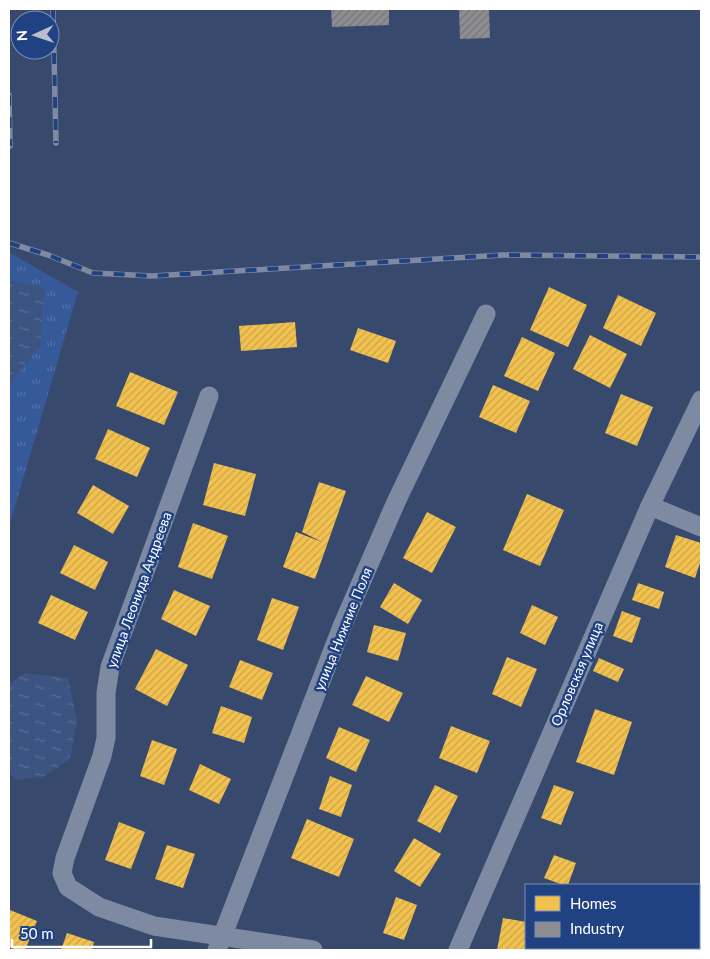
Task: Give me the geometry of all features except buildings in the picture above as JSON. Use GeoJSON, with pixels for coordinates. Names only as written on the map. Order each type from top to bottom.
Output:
{"type":"FeatureCollection","features":[{"type":"Feature","properties":{"kind":"street","name":"улица Нижние Поля"},"geometry":{"type":"LineString","coordinates":[[220,944],[343,624],[396,502],[486,314]]}},
{"type":"Feature","properties":{"kind":"street","name":"улица Леонида Андреева"},"geometry":{"type":"LineString","coordinates":[[209,396],[110,667],[106,693],[106,738],[102,756],[65,858],[62,873],[68,887],[99,906],[154,926],[220,944],[313,950]]}},
{"type":"Feature","properties":{"kind":"street","name":"Орловская улица"},"geometry":{"type":"LineString","coordinates":[[458,950],[650,506],[701,400]]}},
{"type":"Feature","properties":{"kind":"street"},"geometry":{"type":"LineString","coordinates":[[650,506],[701,527]]}},
{"type":"Feature","properties":{"kind":"green space"},"geometry":{"type":"Polygon","coordinates":[[[9,252],[78,292],[9,527],[9,252]]]}},
{"type":"Feature","properties":{"kind":"water"},"geometry":{"type":"Polygon","coordinates":[[[9,280],[45,287],[40,346],[9,385],[9,280]]]}},
{"type":"Feature","properties":{"kind":"water"},"geometry":{"type":"Polygon","coordinates":[[[25,673],[68,678],[77,720],[70,759],[45,776],[16,780],[9,772],[9,684],[25,673]]]}},
{"type":"Feature","properties":{"kind":"railway"},"geometry":{"type":"LineString","coordinates":[[53,9],[56,143]]}},
{"type":"Feature","properties":{"kind":"railway"},"geometry":{"type":"LineString","coordinates":[[9,95],[10,146]]}},
{"type":"Feature","properties":{"kind":"railway"},"geometry":{"type":"LineString","coordinates":[[9,243],[48,255],[93,273],[152,276],[503,255],[701,257]]}}]}
